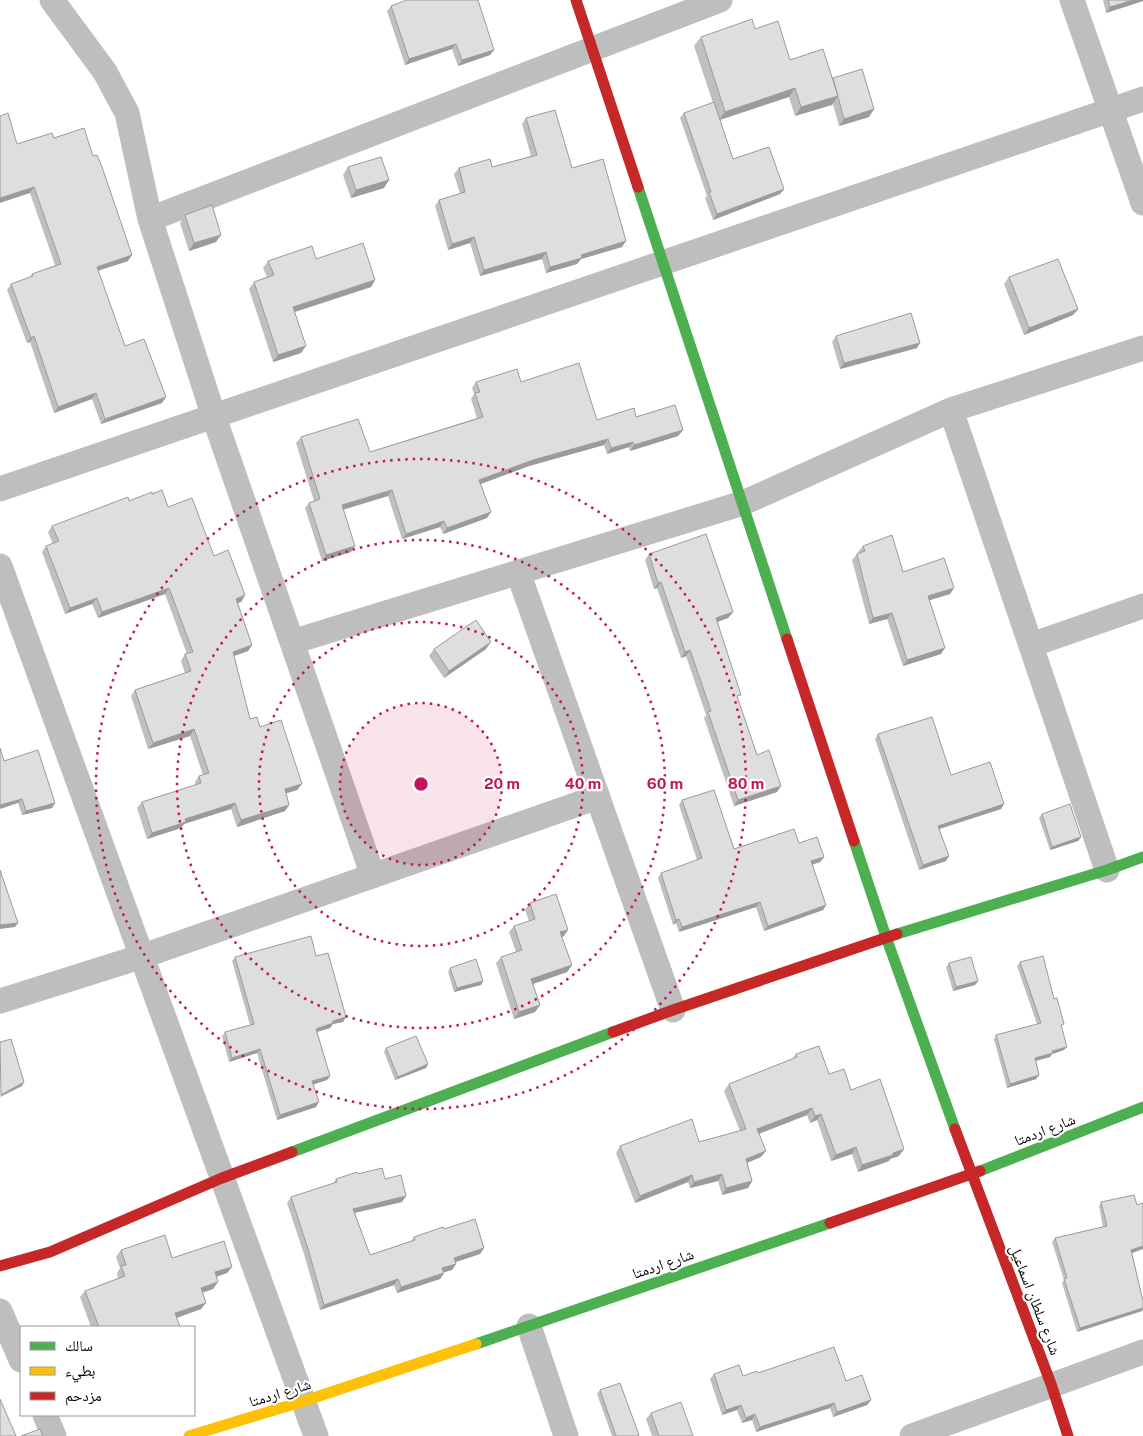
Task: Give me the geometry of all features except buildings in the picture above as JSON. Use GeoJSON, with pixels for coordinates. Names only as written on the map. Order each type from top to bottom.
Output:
{"type":"FeatureCollection","features":[{"type":"Feature","properties":{"kind":"street"},"geometry":{"type":"LineString","coordinates":[[52,0],[105,72],[127,112],[150,219],[214,417],[373,876]]}},
{"type":"Feature","properties":{"kind":"street","name":"شارع سلطان اسماعيل"},"geometry":{"type":"LineString","coordinates":[[576,0],[886,937],[971,1175],[1051,1384],[1068,1436]]}},
{"type":"Feature","properties":{"kind":"street"},"geometry":{"type":"LineString","coordinates":[[150,219],[720,0]]}},
{"type":"Feature","properties":{"kind":"street"},"geometry":{"type":"LineString","coordinates":[[1072,0],[1143,203]]}},
{"type":"Feature","properties":{"kind":"street"},"geometry":{"type":"LineString","coordinates":[[0,489],[1143,98]]}},
{"type":"Feature","properties":{"kind":"street"},"geometry":{"type":"LineString","coordinates":[[292,642],[743,503],[951,410],[1143,348]]}},
{"type":"Feature","properties":{"kind":"street"},"geometry":{"type":"LineString","coordinates":[[951,410],[1107,870]]}},
{"type":"Feature","properties":{"kind":"street"},"geometry":{"type":"LineString","coordinates":[[0,566],[316,1436]]}},
{"type":"Feature","properties":{"kind":"street"},"geometry":{"type":"LineString","coordinates":[[518,572],[674,1010]]}},
{"type":"Feature","properties":{"kind":"street"},"geometry":{"type":"LineString","coordinates":[[1031,645],[1143,606]]}},
{"type":"Feature","properties":{"kind":"street"},"geometry":{"type":"LineString","coordinates":[[0,1000],[142,956],[598,797]]}},
{"type":"Feature","properties":{"kind":"street"},"geometry":{"type":"LineString","coordinates":[[0,1266],[35,1258],[222,1178],[674,1010],[886,937],[1107,870],[1143,856]]}},
{"type":"Feature","properties":{"kind":"street","name":"شارع اردمتا"},"geometry":{"type":"LineString","coordinates":[[189,1436],[304,1401],[529,1326],[971,1175],[1143,1107]]}},
{"type":"Feature","properties":{"kind":"street"},"geometry":{"type":"LineString","coordinates":[[0,1311],[20,1358]]}},
{"type":"Feature","properties":{"kind":"street"},"geometry":{"type":"LineString","coordinates":[[529,1326],[566,1436]]}},
{"type":"Feature","properties":{"kind":"street"},"geometry":{"type":"LineString","coordinates":[[912,1436],[1143,1352]]}},
{"type":"Feature","properties":{"kind":"street"},"geometry":{"type":"LineString","coordinates":[[44,1416],[54,1436]]}},
{"type":"Feature","properties":{"kind":"traffic: fast"},"geometry":{"type":"LineString","coordinates":[[638,187],[787,639]]}},
{"type":"Feature","properties":{"kind":"traffic: fast"},"geometry":{"type":"LineString","coordinates":[[854,841],[886,937],[955,1129]]}},
{"type":"Feature","properties":{"kind":"traffic: fast"},"geometry":{"type":"LineString","coordinates":[[897,934],[1107,870],[1143,857]]}},
{"type":"Feature","properties":{"kind":"traffic: fast"},"geometry":{"type":"LineString","coordinates":[[292,1152],[613,1032]]}},
{"type":"Feature","properties":{"kind":"traffic: fast"},"geometry":{"type":"LineString","coordinates":[[980,1171],[1143,1107]]}},
{"type":"Feature","properties":{"kind":"traffic: fast"},"geometry":{"type":"LineString","coordinates":[[476,1344],[830,1223]]}},
{"type":"Feature","properties":{"kind":"traffic: slow"},"geometry":{"type":"LineString","coordinates":[[189,1436],[304,1401],[476,1344]]}},
{"type":"Feature","properties":{"kind":"traffic: jam"},"geometry":{"type":"LineString","coordinates":[[576,0],[638,187]]}},
{"type":"Feature","properties":{"kind":"traffic: jam"},"geometry":{"type":"LineString","coordinates":[[787,639],[854,841]]}},
{"type":"Feature","properties":{"kind":"traffic: jam"},"geometry":{"type":"LineString","coordinates":[[613,1032],[897,934]]}},
{"type":"Feature","properties":{"kind":"traffic: jam"},"geometry":{"type":"LineString","coordinates":[[955,1129],[1051,1384],[1068,1436]]}},
{"type":"Feature","properties":{"kind":"traffic: jam"},"geometry":{"type":"LineString","coordinates":[[0,1266],[50,1252],[222,1178],[292,1152]]}},
{"type":"Feature","properties":{"kind":"traffic: jam"},"geometry":{"type":"LineString","coordinates":[[830,1223],[980,1171]]}}]}
